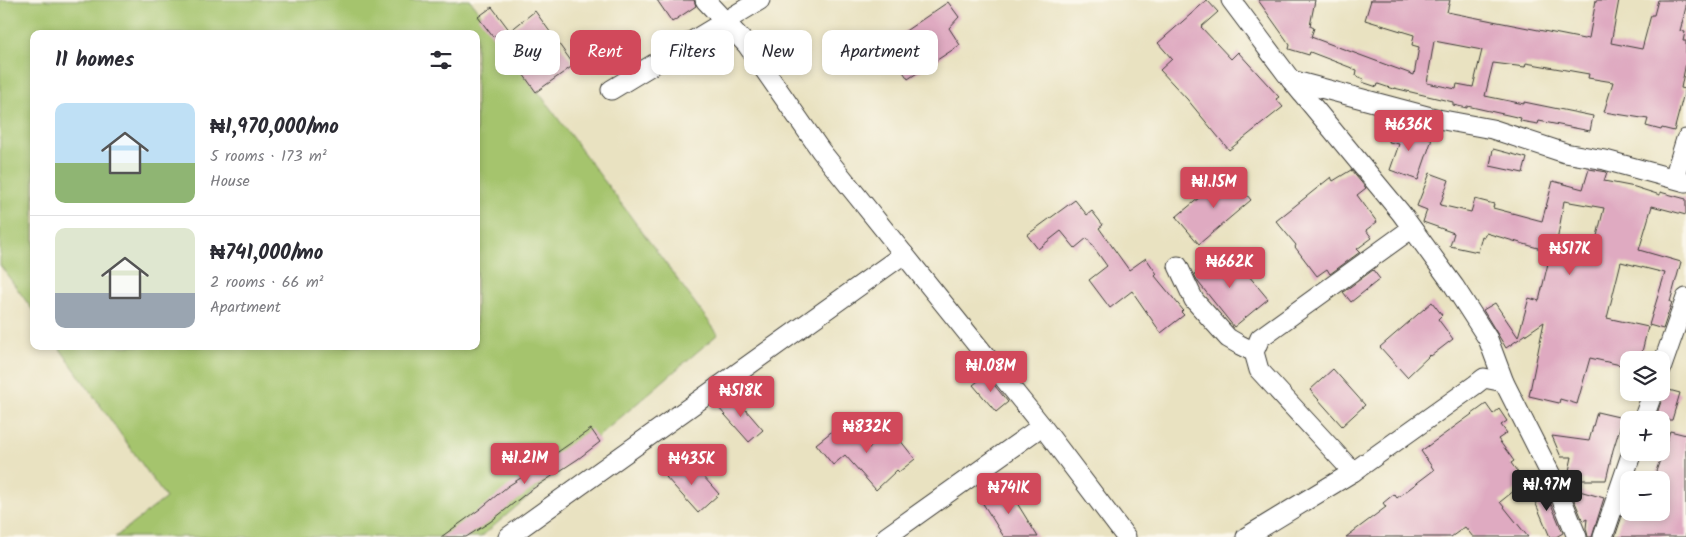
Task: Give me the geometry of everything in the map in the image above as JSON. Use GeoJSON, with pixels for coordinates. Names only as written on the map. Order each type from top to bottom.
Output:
{"type":"FeatureCollection","features":[{"type":"Feature","properties":{"kind":"street"},"geometry":{"type":"LineString","coordinates":[[705,0],[747,45],[821,151],[1042,426],[1126,537]]}},
{"type":"Feature","properties":{"kind":"street"},"geometry":{"type":"LineString","coordinates":[[611,90],[760,0]]}},
{"type":"Feature","properties":{"kind":"street"},"geometry":{"type":"LineString","coordinates":[[1231,0],[1291,80],[1401,213],[1454,286],[1488,338],[1504,382],[1556,485],[1577,537]]}},
{"type":"Feature","properties":{"kind":"street"},"geometry":{"type":"LineString","coordinates":[[1291,80],[1438,119],[1492,129],[1565,153],[1605,160],[1680,180],[1686,140]]}},
{"type":"Feature","properties":{"kind":"street"},"geometry":{"type":"LineString","coordinates":[[1353,472],[1259,370],[1254,352],[1260,338],[1411,229]]}},
{"type":"Feature","properties":{"kind":"street"},"geometry":{"type":"LineString","coordinates":[[508,537],[904,254]]}},
{"type":"Feature","properties":{"kind":"street"},"geometry":{"type":"LineString","coordinates":[[1178,266],[1194,300],[1228,338],[1254,352]]}},
{"type":"Feature","properties":{"kind":"street"},"geometry":{"type":"LineString","coordinates":[[1667,351],[1686,298]]}},
{"type":"Feature","properties":{"kind":"street"},"geometry":{"type":"LineString","coordinates":[[1246,537],[1353,472],[1484,378],[1504,382]]}},
{"type":"Feature","properties":{"kind":"street"},"geometry":{"type":"LineString","coordinates":[[886,537],[1042,426]]}},
{"type":"Feature","properties":{"kind":"street"},"geometry":{"type":"LineString","coordinates":[[1603,537],[1629,461]]}},
{"type":"Feature","properties":{"kind":"green space"},"geometry":{"type":"Polygon","coordinates":[[[0,0],[470,0],[495,34],[495,75],[526,75],[718,334],[481,537],[115,537],[166,498],[61,350],[480,350],[480,30],[30,30],[30,306],[0,265],[0,0]]]}},
{"type":"Feature","properties":{"kind":"building"},"geometry":{"type":"Polygon","coordinates":[[[657,0],[694,0],[696,6],[672,22],[657,0]]]}},
{"type":"Feature","properties":{"kind":"building"},"geometry":{"type":"Polygon","coordinates":[[[1207,0],[1218,12],[1201,27],[1231,59],[1238,52],[1279,97],[1276,99],[1283,107],[1229,150],[1187,99],[1160,70],[1172,59],[1158,43],[1207,0]]]}},
{"type":"Feature","properties":{"kind":"building"},"geometry":{"type":"Polygon","coordinates":[[[1258,0],[1315,0],[1310,26],[1314,28],[1311,37],[1414,75],[1419,47],[1412,45],[1414,35],[1365,20],[1371,0],[1450,0],[1447,12],[1584,39],[1589,38],[1596,0],[1619,0],[1611,43],[1642,49],[1651,15],[1654,15],[1658,0],[1686,0],[1680,31],[1685,32],[1683,41],[1686,41],[1686,63],[1681,88],[1685,89],[1674,131],[1646,126],[1648,119],[1604,112],[1613,82],[1588,78],[1589,74],[1526,63],[1525,67],[1493,63],[1485,96],[1593,116],[1590,131],[1539,121],[1538,124],[1520,121],[1521,118],[1467,106],[1467,108],[1453,105],[1453,102],[1378,84],[1377,87],[1362,82],[1364,79],[1356,76],[1357,70],[1310,52],[1309,55],[1289,49],[1290,45],[1258,0]],[[1434,41],[1427,83],[1456,89],[1457,84],[1473,87],[1482,50],[1434,41]]]}},
{"type":"Feature","properties":{"kind":"building"},"geometry":{"type":"Polygon","coordinates":[[[948,2],[959,17],[949,28],[960,45],[938,59],[938,30],[907,30],[948,2]]]}},
{"type":"Feature","properties":{"kind":"building"},"geometry":{"type":"Polygon","coordinates":[[[492,7],[509,30],[495,30],[493,37],[478,17],[492,7]]]}},
{"type":"Feature","properties":{"kind":"building"},"geometry":{"type":"Polygon","coordinates":[[[535,11],[549,30],[511,30],[535,11]]]}},
{"type":"Feature","properties":{"kind":"building"},"geometry":{"type":"Polygon","coordinates":[[[560,46],[570,59],[570,68],[560,75],[560,46]]]}},
{"type":"Feature","properties":{"kind":"building"},"geometry":{"type":"Polygon","coordinates":[[[524,75],[560,75],[536,92],[524,75]]]}},
{"type":"Feature","properties":{"kind":"building"},"geometry":{"type":"Polygon","coordinates":[[[905,75],[914,75],[908,79],[905,75]]]}},
{"type":"Feature","properties":{"kind":"building"},"geometry":{"type":"Polygon","coordinates":[[[1392,127],[1404,129],[1432,139],[1418,180],[1390,170],[1399,144],[1389,142],[1392,127]]]}},
{"type":"Feature","properties":{"kind":"building"},"geometry":{"type":"Polygon","coordinates":[[[1493,149],[1527,158],[1523,173],[1490,166],[1493,149]]]}},
{"type":"Feature","properties":{"kind":"building"},"geometry":{"type":"Polygon","coordinates":[[[1589,169],[1607,172],[1604,181],[1635,187],[1660,195],[1660,192],[1686,199],[1686,215],[1652,206],[1639,250],[1681,262],[1670,302],[1672,302],[1663,329],[1649,325],[1665,273],[1621,262],[1607,318],[1648,327],[1642,351],[1620,351],[1620,365],[1590,358],[1577,404],[1560,399],[1559,403],[1529,396],[1544,322],[1506,348],[1483,310],[1495,303],[1518,337],[1529,298],[1539,301],[1550,255],[1590,264],[1604,208],[1564,201],[1555,253],[1486,233],[1484,237],[1482,236],[1478,252],[1450,246],[1454,233],[1423,222],[1427,210],[1417,206],[1430,173],[1449,180],[1440,205],[1471,212],[1475,199],[1494,204],[1493,208],[1542,221],[1553,181],[1583,189],[1589,169]]]}},
{"type":"Feature","properties":{"kind":"building"},"geometry":{"type":"Polygon","coordinates":[[[1351,170],[1366,188],[1357,195],[1377,222],[1366,230],[1372,238],[1357,249],[1360,252],[1330,274],[1327,269],[1317,276],[1295,247],[1296,245],[1276,221],[1331,177],[1333,181],[1351,170]]]}},
{"type":"Feature","properties":{"kind":"building"},"geometry":{"type":"Polygon","coordinates":[[[1229,173],[1251,200],[1199,244],[1176,217],[1229,173]]]}},
{"type":"Feature","properties":{"kind":"building"},"geometry":{"type":"Polygon","coordinates":[[[1075,200],[1087,215],[1092,211],[1103,225],[1099,228],[1129,270],[1146,258],[1157,274],[1155,276],[1183,310],[1181,312],[1184,315],[1161,333],[1132,291],[1110,308],[1089,280],[1107,266],[1087,238],[1075,248],[1061,231],[1038,249],[1027,235],[1075,200]]]}},
{"type":"Feature","properties":{"kind":"building"},"geometry":{"type":"Polygon","coordinates":[[[1220,252],[1234,268],[1239,264],[1268,299],[1234,327],[1198,282],[1194,274],[1220,252]]]}},
{"type":"Feature","properties":{"kind":"building"},"geometry":{"type":"Polygon","coordinates":[[[1373,270],[1380,279],[1351,302],[1343,292],[1373,270]]]}},
{"type":"Feature","properties":{"kind":"building"},"geometry":{"type":"Polygon","coordinates":[[[1432,302],[1442,315],[1438,319],[1453,339],[1430,355],[1407,377],[1380,347],[1432,302]]]}},
{"type":"Feature","properties":{"kind":"building"},"geometry":{"type":"Polygon","coordinates":[[[1333,369],[1365,405],[1342,426],[1310,390],[1333,369]]]}},
{"type":"Feature","properties":{"kind":"building"},"geometry":{"type":"Polygon","coordinates":[[[986,375],[1008,402],[996,412],[973,385],[986,375]]]}},
{"type":"Feature","properties":{"kind":"building"},"geometry":{"type":"Polygon","coordinates":[[[1670,390],[1680,393],[1672,420],[1670,420],[1670,411],[1658,411],[1661,401],[1670,401],[1670,390]]]}},
{"type":"Feature","properties":{"kind":"building"},"geometry":{"type":"Polygon","coordinates":[[[733,395],[763,430],[749,442],[718,407],[733,395]]]}},
{"type":"Feature","properties":{"kind":"building"},"geometry":{"type":"Polygon","coordinates":[[[1486,404],[1493,414],[1499,409],[1507,421],[1501,425],[1507,433],[1498,439],[1514,461],[1511,463],[1525,482],[1500,502],[1528,537],[1473,537],[1465,527],[1451,537],[1346,537],[1386,507],[1383,503],[1394,494],[1397,498],[1434,470],[1421,451],[1486,404]]]}},
{"type":"Feature","properties":{"kind":"building"},"geometry":{"type":"Polygon","coordinates":[[[1597,412],[1620,417],[1620,428],[1606,480],[1567,480],[1572,457],[1561,457],[1552,436],[1589,441],[1597,412]]]}},
{"type":"Feature","properties":{"kind":"building"},"geometry":{"type":"Polygon","coordinates":[[[845,421],[869,448],[892,430],[915,459],[899,472],[897,470],[876,490],[845,455],[833,465],[816,444],[845,421]]]}},
{"type":"Feature","properties":{"kind":"building"},"geometry":{"type":"Polygon","coordinates":[[[591,429],[600,442],[578,459],[466,537],[441,537],[508,486],[543,464],[591,429]]]}},
{"type":"Feature","properties":{"kind":"building"},"geometry":{"type":"Polygon","coordinates":[[[1670,431],[1686,435],[1686,537],[1615,537],[1620,521],[1670,521],[1670,471],[1656,471],[1660,461],[1670,461],[1670,431]]]}},
{"type":"Feature","properties":{"kind":"building"},"geometry":{"type":"Polygon","coordinates":[[[687,458],[719,494],[698,513],[666,477],[687,458]]]}},
{"type":"Feature","properties":{"kind":"building"},"geometry":{"type":"Polygon","coordinates":[[[1543,485],[1563,533],[1556,537],[1550,537],[1530,490],[1543,485]]]}},
{"type":"Feature","properties":{"kind":"building"},"geometry":{"type":"Polygon","coordinates":[[[1007,487],[1038,537],[1004,537],[982,502],[1007,487]]]}},
{"type":"Feature","properties":{"kind":"building"},"geometry":{"type":"Polygon","coordinates":[[[1569,488],[1604,498],[1592,537],[1588,537],[1587,519],[1583,521],[1569,488]]]}}]}
